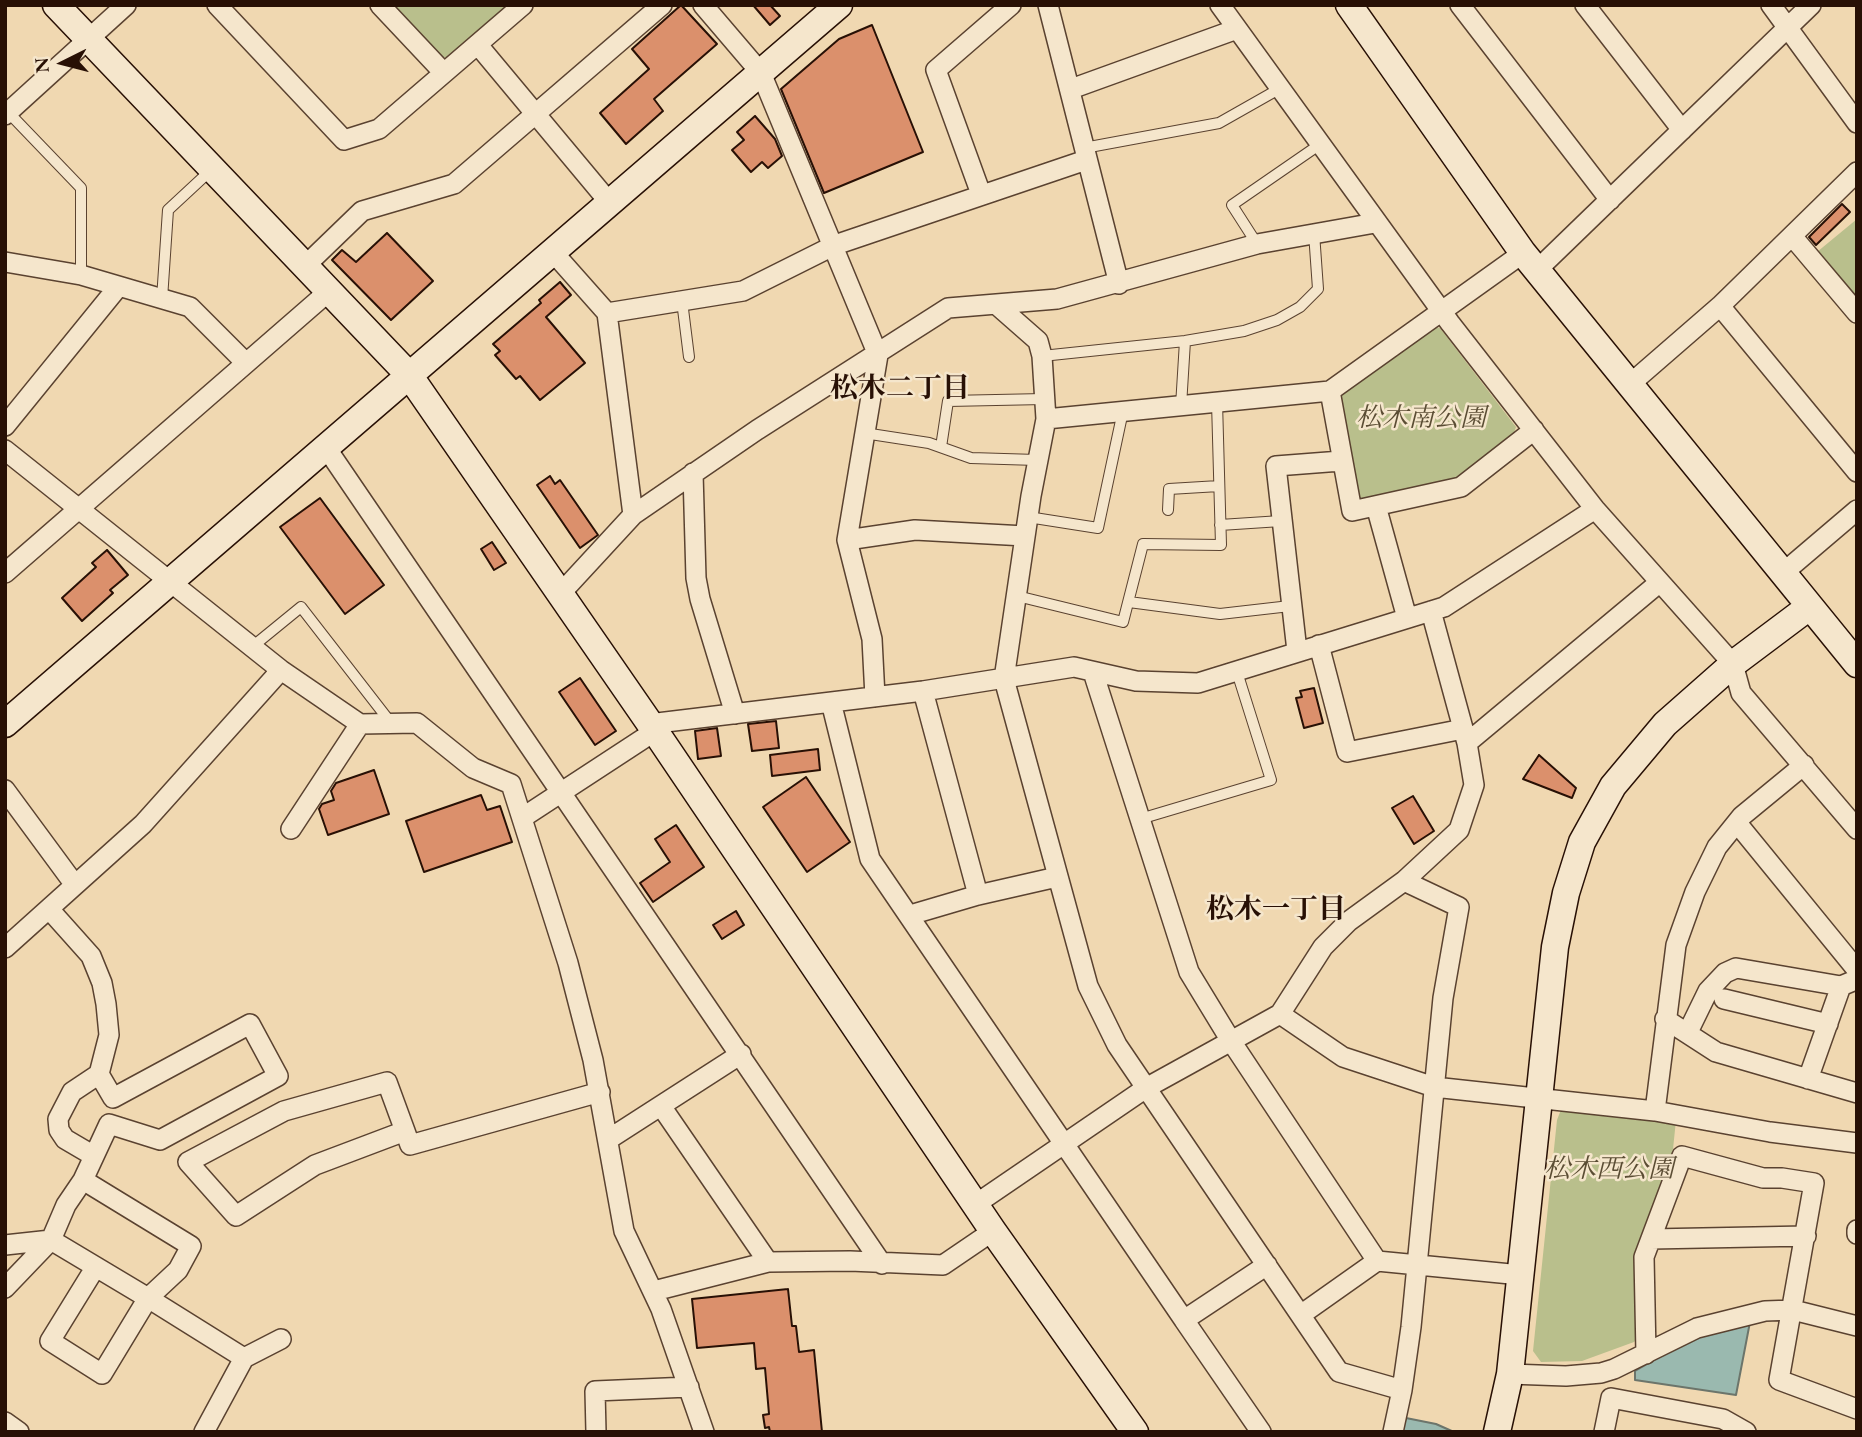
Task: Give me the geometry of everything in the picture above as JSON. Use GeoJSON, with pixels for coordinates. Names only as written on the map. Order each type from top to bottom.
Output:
{"type":"FeatureCollection","features":[{"type":"Feature","properties":{"kind":"street"},"geometry":{"type":"LineString","coordinates":[[56,5],[409,375],[561,593],[993,1231],[1135,1432]]}},
{"type":"Feature","properties":{"kind":"street"},"geometry":{"type":"LineString","coordinates":[[7,114],[125,5]]}},
{"type":"Feature","properties":{"kind":"street"},"geometry":{"type":"LineString","coordinates":[[217,5],[344,140],[379,129],[523,5]]}},
{"type":"Feature","properties":{"kind":"street"},"geometry":{"type":"LineString","coordinates":[[380,5],[444,73]]}},
{"type":"Feature","properties":{"kind":"street"},"geometry":{"type":"LineString","coordinates":[[304,267],[362,211],[454,184],[662,5]]}},
{"type":"Feature","properties":{"kind":"street"},"geometry":{"type":"LineString","coordinates":[[703,5],[761,73],[835,245],[878,355],[847,540],[873,639],[875,697]]}},
{"type":"Feature","properties":{"kind":"street"},"geometry":{"type":"LineString","coordinates":[[5,724],[839,5]]}},
{"type":"Feature","properties":{"kind":"street"},"geometry":{"type":"LineString","coordinates":[[981,194],[936,70],[1011,5]]}},
{"type":"Feature","properties":{"kind":"street"},"geometry":{"type":"LineString","coordinates":[[1048,5],[1119,284]]}},
{"type":"Feature","properties":{"kind":"street"},"geometry":{"type":"LineString","coordinates":[[1220,5],[1441,312],[1595,509],[1733,664],[1741,693],[1857,829]]}},
{"type":"Feature","properties":{"kind":"street"},"geometry":{"type":"LineString","coordinates":[[1349,5],[1530,262],[1857,664]]}},
{"type":"Feature","properties":{"kind":"street"},"geometry":{"type":"LineString","coordinates":[[1585,5],[1682,130]]}},
{"type":"Feature","properties":{"kind":"street"},"geometry":{"type":"LineString","coordinates":[[1771,5],[1857,123]]}},
{"type":"Feature","properties":{"kind":"street"},"geometry":{"type":"LineString","coordinates":[[1045,409],[1123,411],[1330,391],[1441,312],[1530,262],[1609,200],[1811,5]]}},
{"type":"Feature","properties":{"kind":"street"},"geometry":{"type":"LineString","coordinates":[[1470,9],[1609,200]]}},
{"type":"Feature","properties":{"kind":"street"},"geometry":{"type":"LineString","coordinates":[[1070,89],[1237,29]]}},
{"type":"Feature","properties":{"kind":"street"},"geometry":{"type":"LineString","coordinates":[[478,45],[609,202]]}},
{"type":"Feature","properties":{"kind":"street"},"geometry":{"type":"LineString","coordinates":[[607,313],[743,291],[835,245],[1085,154]]}},
{"type":"Feature","properties":{"kind":"street"},"geometry":{"type":"LineString","coordinates":[[1629,385],[1720,306],[1857,172]]}},
{"type":"Feature","properties":{"kind":"street"},"geometry":{"type":"LineString","coordinates":[[561,593],[634,515],[693,473],[948,308],[1057,299],[1257,244],[1375,223]]}},
{"type":"Feature","properties":{"kind":"street"},"geometry":{"type":"LineString","coordinates":[[1792,236],[1857,313]]}},
{"type":"Feature","properties":{"kind":"street"},"geometry":{"type":"LineString","coordinates":[[552,251],[607,313],[634,515]]}},
{"type":"Feature","properties":{"kind":"street"},"geometry":{"type":"LineString","coordinates":[[5,262],[81,275],[190,307],[245,362]]}},
{"type":"Feature","properties":{"kind":"street"},"geometry":{"type":"LineString","coordinates":[[5,426],[118,287]]}},
{"type":"Feature","properties":{"kind":"street"},"geometry":{"type":"LineString","coordinates":[[5,573],[328,292]]}},
{"type":"Feature","properties":{"kind":"street"},"geometry":{"type":"LineString","coordinates":[[997,305],[1038,341],[1042,356],[1045,409],[1004,679],[1079,960],[1100,1016],[1339,1372],[1402,1390]]}},
{"type":"Feature","properties":{"kind":"street"},"geometry":{"type":"LineString","coordinates":[[1720,306],[1857,471]]}},
{"type":"Feature","properties":{"kind":"street"},"geometry":{"type":"LineString","coordinates":[[1330,391],[1352,511],[1461,487],[1534,430]]}},
{"type":"Feature","properties":{"kind":"street"},"geometry":{"type":"LineString","coordinates":[[325,446],[882,1264]]}},
{"type":"Feature","properties":{"kind":"street"},"geometry":{"type":"LineString","coordinates":[[5,450],[281,670],[360,724],[417,723],[473,768],[511,784],[568,963],[600,1091],[624,1231],[654,1291],[704,1432]]}},
{"type":"Feature","properties":{"kind":"street"},"geometry":{"type":"LineString","coordinates":[[1297,651],[1276,466],[1341,461]]}},
{"type":"Feature","properties":{"kind":"street"},"geometry":{"type":"LineString","coordinates":[[693,473],[698,589],[735,714]]}},
{"type":"Feature","properties":{"kind":"street"},"geometry":{"type":"LineString","coordinates":[[1376,506],[1407,618]]}},
{"type":"Feature","properties":{"kind":"street"},"geometry":{"type":"LineString","coordinates":[[522,818],[563,793],[652,728],[735,714],[923,691],[1074,667],[1136,681],[1185,685],[1237,671],[1444,607],[1595,509]]}},
{"type":"Feature","properties":{"kind":"street"},"geometry":{"type":"LineString","coordinates":[[1783,573],[1857,510]]}},
{"type":"Feature","properties":{"kind":"street"},"geometry":{"type":"LineString","coordinates":[[847,540],[915,530],[1027,527]]}},
{"type":"Feature","properties":{"kind":"street"},"geometry":{"type":"LineString","coordinates":[[1319,645],[1347,752],[1465,736],[1660,582]]}},
{"type":"Feature","properties":{"kind":"street"},"geometry":{"type":"LineString","coordinates":[[1497,1432],[1510,1374],[1555,947],[1566,893],[1582,842],[1614,786],[1657,735],[1733,664],[1809,607]]}},
{"type":"Feature","properties":{"kind":"street"},"geometry":{"type":"LineString","coordinates":[[976,1204],[1146,1088],[1280,1014],[1323,947],[1349,921],[1404,881],[1459,830],[1474,785],[1465,736],[1431,611]]}},
{"type":"Feature","properties":{"kind":"street"},"geometry":{"type":"LineString","coordinates":[[5,948],[143,824],[281,670]]}},
{"type":"Feature","properties":{"kind":"street"},"geometry":{"type":"LineString","coordinates":[[1093,673],[1184,959],[1198,988],[1377,1261]]}},
{"type":"Feature","properties":{"kind":"street"},"geometry":{"type":"LineString","coordinates":[[923,691],[978,895]]}},
{"type":"Feature","properties":{"kind":"street"},"geometry":{"type":"LineString","coordinates":[[831,702],[870,859],[1261,1432]]}},
{"type":"Feature","properties":{"kind":"street"},"geometry":{"type":"LineString","coordinates":[[291,829],[360,724]]}},
{"type":"Feature","properties":{"kind":"street"},"geometry":{"type":"LineString","coordinates":[[1655,1111],[1676,945],[1695,892],[1717,848],[1737,823],[1804,765]]}},
{"type":"Feature","properties":{"kind":"street"},"geometry":{"type":"LineString","coordinates":[[5,790],[75,885]]}},
{"type":"Feature","properties":{"kind":"street"},"geometry":{"type":"LineString","coordinates":[[1737,823],[1857,970]]}},
{"type":"Feature","properties":{"kind":"street"},"geometry":{"type":"LineString","coordinates":[[910,915],[978,895],[1057,877]]}},
{"type":"Feature","properties":{"kind":"street"},"geometry":{"type":"LineString","coordinates":[[1393,1432],[1402,1390],[1417,1264],[1443,998],[1459,907],[1404,881]]}},
{"type":"Feature","properties":{"kind":"street"},"geometry":{"type":"LineString","coordinates":[[49,909],[91,956],[103,983],[109,1035],[99,1074],[72,1092],[58,1119],[59,1130],[65,1139],[94,1156]]}},
{"type":"Feature","properties":{"kind":"street"},"geometry":{"type":"LineString","coordinates":[[1688,1032],[1708,990],[1725,972],[1736,968],[1849,983],[1828,1024],[1808,1079]]}},
{"type":"Feature","properties":{"kind":"street"},"geometry":{"type":"LineString","coordinates":[[1724,999],[1828,1024]]}},
{"type":"Feature","properties":{"kind":"street"},"geometry":{"type":"LineString","coordinates":[[1280,1014],[1343,1057],[1434,1087],[1655,1111],[1770,1132],[1857,1143]]}},
{"type":"Feature","properties":{"kind":"street"},"geometry":{"type":"LineString","coordinates":[[1665,1019],[1716,1052],[1857,1093]]}},
{"type":"Feature","properties":{"kind":"street"},"geometry":{"type":"LineString","coordinates":[[5,1288],[51,1240],[66,1205],[83,1180],[109,1124],[160,1140],[278,1076],[250,1024],[113,1098],[99,1074]]}},
{"type":"Feature","properties":{"kind":"street"},"geometry":{"type":"LineString","coordinates":[[609,1139],[741,1054]]}},
{"type":"Feature","properties":{"kind":"street"},"geometry":{"type":"LineString","coordinates":[[405,1131],[315,1165],[236,1216],[188,1162],[284,1111],[387,1082],[410,1144],[600,1091]]}},
{"type":"Feature","properties":{"kind":"street"},"geometry":{"type":"LineString","coordinates":[[661,1106],[768,1262]]}},
{"type":"Feature","properties":{"kind":"street"},"geometry":{"type":"LineString","coordinates":[[1646,1354],[1644,1257],[1682,1156],[1763,1178],[1814,1183],[1779,1380],[1857,1409]]}},
{"type":"Feature","properties":{"kind":"street"},"geometry":{"type":"LineString","coordinates":[[83,1180],[191,1246],[173,1276],[148,1298],[102,1374],[50,1341],[95,1268]]}},
{"type":"Feature","properties":{"kind":"street"},"geometry":{"type":"LineString","coordinates":[[654,1291],[768,1262],[943,1265],[993,1231]]}},
{"type":"Feature","properties":{"kind":"street"},"geometry":{"type":"LineString","coordinates":[[1651,1239],[1806,1236]]}},
{"type":"Feature","properties":{"kind":"street"},"geometry":{"type":"LineString","coordinates":[[5,1245],[51,1240],[244,1358]]}},
{"type":"Feature","properties":{"kind":"street"},"geometry":{"type":"LineString","coordinates":[[1302,1314],[1377,1261],[1521,1275]]}},
{"type":"Feature","properties":{"kind":"street"},"geometry":{"type":"LineString","coordinates":[[1184,1320],[1266,1265]]}},
{"type":"Feature","properties":{"kind":"street"},"geometry":{"type":"LineString","coordinates":[[1510,1374],[1566,1376],[1601,1373],[1697,1328],[1731,1318],[1793,1310],[1857,1326]]}},
{"type":"Feature","properties":{"kind":"street"},"geometry":{"type":"LineString","coordinates":[[204,1432],[244,1358],[281,1339]]}},
{"type":"Feature","properties":{"kind":"street"},"geometry":{"type":"LineString","coordinates":[[596,1432],[595,1391],[689,1387]]}},
{"type":"Feature","properties":{"kind":"street"},"geometry":{"type":"LineString","coordinates":[[1604,1432],[1611,1398],[1723,1419],[1746,1432]]}},
{"type":"Feature","properties":{"kind":"street"},"geometry":{"type":"LineString","coordinates":[[5,1422],[19,1432]]}},
{"type":"Feature","properties":{"kind":"lane"},"geometry":{"type":"LineString","coordinates":[[1085,154],[1219,123],[1279,89]]}},
{"type":"Feature","properties":{"kind":"lane"},"geometry":{"type":"LineString","coordinates":[[7,114],[81,188],[81,275]]}},
{"type":"Feature","properties":{"kind":"lane"},"geometry":{"type":"LineString","coordinates":[[1257,244],[1232,205],[1319,145]]}},
{"type":"Feature","properties":{"kind":"lane"},"geometry":{"type":"LineString","coordinates":[[162,299],[168,210],[212,169]]}},
{"type":"Feature","properties":{"kind":"lane"},"geometry":{"type":"LineString","coordinates":[[1042,356],[1185,341],[1261,327],[1300,307],[1318,289],[1314,233]]}},
{"type":"Feature","properties":{"kind":"lane"},"geometry":{"type":"LineString","coordinates":[[682,301],[689,357]]}},
{"type":"Feature","properties":{"kind":"lane"},"geometry":{"type":"LineString","coordinates":[[1181,406],[1185,341]]}},
{"type":"Feature","properties":{"kind":"lane"},"geometry":{"type":"LineString","coordinates":[[941,447],[948,401],[1045,409]]}},
{"type":"Feature","properties":{"kind":"lane"},"geometry":{"type":"LineString","coordinates":[[1017,596],[1124,622],[1143,544],[1221,545],[1217,402]]}},
{"type":"Feature","properties":{"kind":"lane"},"geometry":{"type":"LineString","coordinates":[[1027,527],[1098,528],[1123,411]]}},
{"type":"Feature","properties":{"kind":"lane"},"geometry":{"type":"LineString","coordinates":[[864,433],[941,447],[971,458],[1037,460]]}},
{"type":"Feature","properties":{"kind":"lane"},"geometry":{"type":"LineString","coordinates":[[1168,510],[1168,489],[1219,486]]}},
{"type":"Feature","properties":{"kind":"lane"},"geometry":{"type":"LineString","coordinates":[[1220,525],[1281,521]]}},
{"type":"Feature","properties":{"kind":"lane"},"geometry":{"type":"LineString","coordinates":[[1129,602],[1220,614],[1290,606]]}},
{"type":"Feature","properties":{"kind":"lane"},"geometry":{"type":"LineString","coordinates":[[252,647],[302,607],[391,724]]}},
{"type":"Feature","properties":{"kind":"lane"},"geometry":{"type":"LineString","coordinates":[[1140,819],[1271,780],[1237,671]]}},
{"type":"Feature","properties":{"kind":"green space"},"geometry":{"type":"Polygon","coordinates":[[[393,5],[511,5],[450,58],[440,57],[393,5]]]}},
{"type":"Feature","properties":{"kind":"green space"},"geometry":{"type":"Polygon","coordinates":[[[1857,219],[1857,301],[1817,252],[1857,219]]]}},
{"type":"Feature","properties":{"kind":"green space","name":"松木南公園"},"geometry":{"type":"Polygon","coordinates":[[[1430,326],[1440,328],[1516,427],[1514,433],[1454,484],[1363,503],[1354,499],[1339,392],[1430,326]]]}},
{"type":"Feature","properties":{"kind":"green space","name":"松木西公園"},"geometry":{"type":"Polygon","coordinates":[[[1562,1107],[1676,1120],[1672,1159],[1648,1228],[1636,1249],[1638,1338],[1634,1342],[1582,1361],[1541,1362],[1533,1351],[1557,1120],[1562,1107]]]}},
{"type":"Feature","properties":{"kind":"water"},"geometry":{"type":"Polygon","coordinates":[[[1750,1322],[1736,1395],[1635,1380],[1635,1371],[1685,1342],[1716,1328],[1750,1322]]]}},
{"type":"Feature","properties":{"kind":"water"},"geometry":{"type":"Polygon","coordinates":[[[1406,1418],[1436,1424],[1454,1432],[1401,1432],[1406,1418]]]}},
{"type":"Feature","properties":{"kind":"building"},"geometry":{"type":"Polygon","coordinates":[[[681,5],[717,44],[654,99],[663,111],[626,144],[600,113],[649,69],[632,49],[681,5]]]}},
{"type":"Feature","properties":{"kind":"building"},"geometry":{"type":"Polygon","coordinates":[[[753,5],[770,5],[780,16],[770,25],[753,5]]]}},
{"type":"Feature","properties":{"kind":"building"},"geometry":{"type":"Polygon","coordinates":[[[872,25],[923,152],[824,193],[781,89],[839,39],[872,25]]]}},
{"type":"Feature","properties":{"kind":"building"},"geometry":{"type":"Polygon","coordinates":[[[755,116],[775,139],[782,156],[768,168],[762,162],[751,172],[732,150],[744,140],[737,132],[755,116]]]}},
{"type":"Feature","properties":{"kind":"building"},"geometry":{"type":"Polygon","coordinates":[[[1842,204],[1850,212],[1816,245],[1809,237],[1842,204]]]}},
{"type":"Feature","properties":{"kind":"building"},"geometry":{"type":"Polygon","coordinates":[[[387,233],[433,281],[391,320],[332,260],[342,250],[356,262],[387,233]]]}},
{"type":"Feature","properties":{"kind":"building"},"geometry":{"type":"Polygon","coordinates":[[[560,282],[571,295],[546,317],[585,363],[540,400],[520,376],[516,379],[495,355],[500,351],[493,344],[541,303],[539,300],[560,282]]]}},
{"type":"Feature","properties":{"kind":"building"},"geometry":{"type":"Polygon","coordinates":[[[550,476],[555,484],[560,480],[598,535],[580,548],[537,485],[550,476]]]}},
{"type":"Feature","properties":{"kind":"building"},"geometry":{"type":"Polygon","coordinates":[[[320,498],[384,585],[345,614],[280,527],[320,498]]]}},
{"type":"Feature","properties":{"kind":"building"},"geometry":{"type":"Polygon","coordinates":[[[492,542],[506,563],[494,570],[481,549],[492,542]]]}},
{"type":"Feature","properties":{"kind":"building"},"geometry":{"type":"Polygon","coordinates":[[[107,550],[128,575],[110,590],[113,593],[82,621],[62,598],[96,567],[92,563],[107,550]]]}},
{"type":"Feature","properties":{"kind":"building"},"geometry":{"type":"Polygon","coordinates":[[[580,678],[616,731],[595,745],[559,692],[580,678]]]}},
{"type":"Feature","properties":{"kind":"building"},"geometry":{"type":"Polygon","coordinates":[[[1314,688],[1323,723],[1304,728],[1296,698],[1302,697],[1300,691],[1314,688]]]}},
{"type":"Feature","properties":{"kind":"building"},"geometry":{"type":"Polygon","coordinates":[[[776,721],[779,748],[752,751],[748,724],[776,721]]]}},
{"type":"Feature","properties":{"kind":"building"},"geometry":{"type":"Polygon","coordinates":[[[717,728],[721,756],[698,759],[695,731],[717,728]]]}},
{"type":"Feature","properties":{"kind":"building"},"geometry":{"type":"Polygon","coordinates":[[[818,749],[820,770],[772,776],[770,755],[818,749]]]}},
{"type":"Feature","properties":{"kind":"building"},"geometry":{"type":"Polygon","coordinates":[[[1539,755],[1576,788],[1572,798],[1523,779],[1539,755]]]}},
{"type":"Feature","properties":{"kind":"building"},"geometry":{"type":"Polygon","coordinates":[[[374,770],[389,814],[328,835],[319,809],[322,804],[334,800],[331,791],[336,783],[374,770]]]}},
{"type":"Feature","properties":{"kind":"building"},"geometry":{"type":"Polygon","coordinates":[[[806,777],[850,842],[807,872],[763,807],[806,777]]]}},
{"type":"Feature","properties":{"kind":"building"},"geometry":{"type":"Polygon","coordinates":[[[481,795],[487,810],[500,806],[512,842],[424,872],[406,821],[481,795]]]}},
{"type":"Feature","properties":{"kind":"building"},"geometry":{"type":"Polygon","coordinates":[[[1413,796],[1434,831],[1414,844],[1392,808],[1413,796]]]}},
{"type":"Feature","properties":{"kind":"building"},"geometry":{"type":"Polygon","coordinates":[[[676,825],[704,867],[653,902],[640,883],[670,862],[655,839],[676,825]]]}},
{"type":"Feature","properties":{"kind":"building"},"geometry":{"type":"Polygon","coordinates":[[[736,911],[744,925],[722,939],[713,925],[736,911]]]}},
{"type":"Feature","properties":{"kind":"building"},"geometry":{"type":"Polygon","coordinates":[[[788,1289],[792,1326],[796,1326],[799,1352],[814,1350],[822,1432],[770,1432],[769,1427],[765,1428],[763,1415],[769,1414],[765,1368],[756,1369],[754,1343],[697,1348],[692,1299],[788,1289]]]}},
{"type":"Feature","properties":{"kind":"district","name":"松木二丁目"},"geometry":{"type":"Point","coordinates":[900,389]}},
{"type":"Feature","properties":{"kind":"district","name":"松木一丁目"},"geometry":{"type":"Point","coordinates":[1276,910]}}]}
